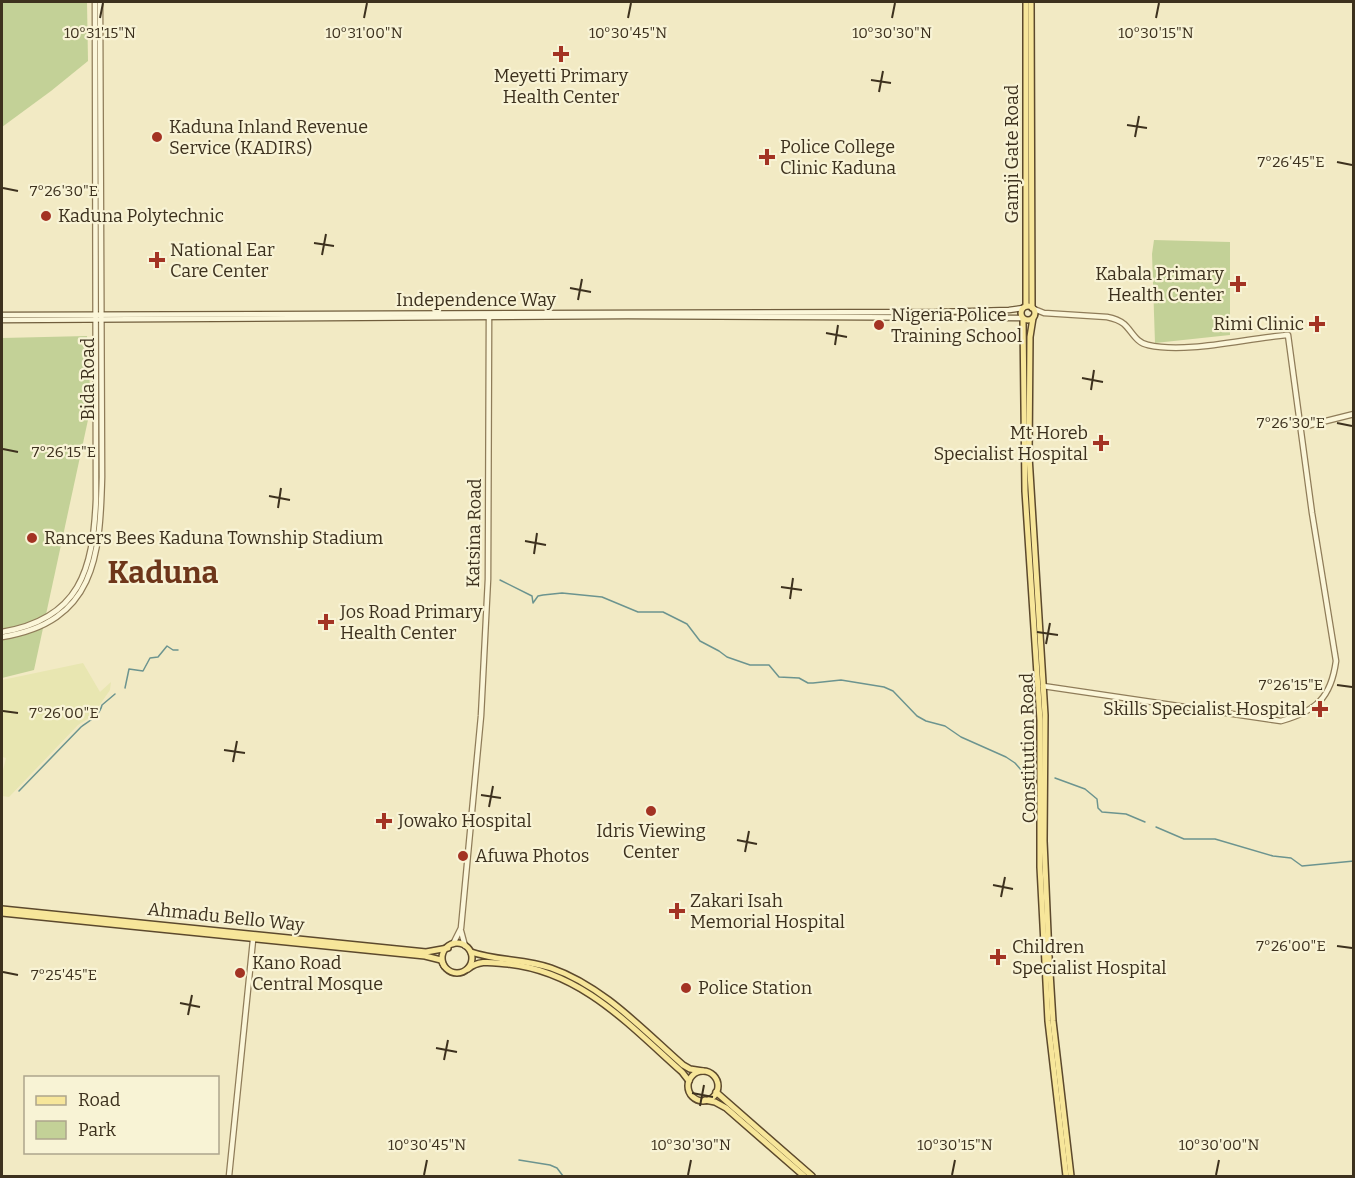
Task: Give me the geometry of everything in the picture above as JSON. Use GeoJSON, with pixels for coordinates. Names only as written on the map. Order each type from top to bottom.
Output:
{"type":"FeatureCollection","features":[{"type":"Feature","properties":{"kind":"main road","name":"Gamji Gate Road"},"geometry":{"type":"LineString","coordinates":[[1028,2],[1030,311]]}},
{"type":"Feature","properties":{"kind":"main road"},"geometry":{"type":"LineString","coordinates":[[1023,318],[1029,320],[1032,289],[1029,97]]}},
{"type":"Feature","properties":{"kind":"main road","name":"Constitution Road"},"geometry":{"type":"LineString","coordinates":[[1042,772],[1045,730],[1043,686],[1037,626],[1024,481],[1023,318],[1021,313],[1030,311],[1029,456],[1037,626],[1042,772],[1040,867],[1048,1021],[1065,1176]]}},
{"type":"Feature","properties":{"kind":"main road","name":"Constitution Road"},"geometry":{"type":"LineString","coordinates":[[1042,781],[1052,1010],[1071,1176]]}},
{"type":"Feature","properties":{"kind":"main road","name":"Ahmadu Bello Way"},"geometry":{"type":"LineString","coordinates":[[2,911],[253,940],[425,956],[441,960],[444,966]]}},
{"type":"Feature","properties":{"kind":"main road","name":"Ahmadu Bello Way"},"geometry":{"type":"LineString","coordinates":[[2,911],[426,952],[451,946]]}},
{"type":"Feature","properties":{"kind":"main road"},"geometry":{"type":"LineString","coordinates":[[705,1100],[716,1092],[715,1077],[683,1065],[602,996],[574,977],[540,964],[483,957],[471,952],[465,946],[451,946],[443,953],[444,966],[455,973],[477,963],[488,962],[531,968],[565,979],[596,998],[682,1072],[689,1081],[690,1093],[698,1100],[715,1102],[726,1108],[804,1176]]}},
{"type":"Feature","properties":{"kind":"main road"},"geometry":{"type":"LineString","coordinates":[[468,969],[472,961],[471,952]]}},
{"type":"Feature","properties":{"kind":"main road"},"geometry":{"type":"LineString","coordinates":[[689,1081],[694,1074],[703,1071]]}},
{"type":"Feature","properties":{"kind":"main road"},"geometry":{"type":"LineString","coordinates":[[716,1092],[812,1176]]}},
{"type":"Feature","properties":{"kind":"street","name":"Bida Road"},"geometry":{"type":"LineString","coordinates":[[2,637],[45,624],[66,612],[86,579],[94,558],[97,530],[99,317],[98,2]]}},
{"type":"Feature","properties":{"kind":"street","name":"Independence Way"},"geometry":{"type":"LineString","coordinates":[[99,317],[1009,310],[1107,316],[1123,322],[1142,343],[1183,349],[1288,335],[1302,427]]}},
{"type":"Feature","properties":{"kind":"street","name":"Independence Way"},"geometry":{"type":"LineString","coordinates":[[2,317],[1023,318]]}},
{"type":"Feature","properties":{"kind":"street","name":"Katsina Road"},"geometry":{"type":"LineString","coordinates":[[465,946],[461,928],[481,716],[488,579],[489,318]]}},
{"type":"Feature","properties":{"kind":"street"},"geometry":{"type":"LineString","coordinates":[[1043,686],[1281,721],[1297,717],[1312,709],[1324,698],[1332,680],[1336,661],[1312,513],[1302,427],[1353,414]]}},
{"type":"Feature","properties":{"kind":"street","name":"Bida Road"},"geometry":{"type":"LineString","coordinates":[[2,632],[44,619],[69,602],[90,556],[97,530]]}},
{"type":"Feature","properties":{"kind":"street","name":"Katsina Road"},"geometry":{"type":"LineString","coordinates":[[451,946],[461,928]]}},
{"type":"Feature","properties":{"kind":"street"},"geometry":{"type":"LineString","coordinates":[[229,1176],[253,940]]}},
{"type":"Feature","properties":{"kind":"shaded area"},"geometry":{"type":"Polygon","coordinates":[[[83,663],[100,692],[111,682],[110,690],[92,716],[78,725],[9,797],[2,796],[2,774],[6,758],[2,757],[2,680],[83,663]]]}},
{"type":"Feature","properties":{"kind":"green space"},"geometry":{"type":"Polygon","coordinates":[[[2,2],[87,2],[88,61],[2,127],[2,2]]]}},
{"type":"Feature","properties":{"kind":"green space"},"geometry":{"type":"Polygon","coordinates":[[[1154,240],[1230,242],[1230,335],[1155,343],[1152,254],[1154,240]]]}},
{"type":"Feature","properties":{"kind":"green space","name":"Rancers Bees Kaduna Township Stadium"},"geometry":{"type":"Polygon","coordinates":[[[87,336],[91,406],[34,670],[2,678],[2,338],[87,336]]]}},
{"type":"Feature","properties":{"kind":"waterway"},"geometry":{"type":"LineString","coordinates":[[500,580],[532,596],[533,603],[538,596],[562,593],[602,597],[638,612],[663,612],[687,624],[700,641],[727,657],[750,665],[769,665],[779,677],[799,678],[808,683],[841,680],[884,687],[893,691],[917,716],[945,726],[961,737],[1006,757],[1022,771],[1034,773]]}},
{"type":"Feature","properties":{"kind":"waterway"},"geometry":{"type":"LineString","coordinates":[[125,688],[129,669],[143,671],[150,658],[158,657],[167,646],[178,650]]}},
{"type":"Feature","properties":{"kind":"waterway"},"geometry":{"type":"LineString","coordinates":[[19,791],[81,727],[97,715],[102,705],[115,694]]}},
{"type":"Feature","properties":{"kind":"waterway"},"geometry":{"type":"LineString","coordinates":[[1055,778],[1085,789],[1097,799],[1098,808],[1102,812],[1126,814],[1145,822]]}},
{"type":"Feature","properties":{"kind":"waterway"},"geometry":{"type":"LineString","coordinates":[[1156,827],[1184,839],[1215,839],[1273,856],[1291,858],[1302,866],[1354,861]]}},
{"type":"Feature","properties":{"kind":"waterway"},"geometry":{"type":"LineString","coordinates":[[519,1160],[550,1165],[557,1168],[563,1176]]}},
{"type":"Feature","properties":{"kind":"place","name":"Meyetti Primary Health Center"},"geometry":{"type":"Point","coordinates":[561,54]}},
{"type":"Feature","properties":{"kind":"place","name":"Kaduna Inland Revenue Service (KADIRS)"},"geometry":{"type":"Point","coordinates":[157,137]}},
{"type":"Feature","properties":{"kind":"place","name":"Police College Clinic Kaduna"},"geometry":{"type":"Point","coordinates":[767,157]}},
{"type":"Feature","properties":{"kind":"place","name":"Kaduna Polytechnic"},"geometry":{"type":"Point","coordinates":[46,216]}},
{"type":"Feature","properties":{"kind":"place","name":"National Ear Care Center"},"geometry":{"type":"Point","coordinates":[157,260]}},
{"type":"Feature","properties":{"kind":"place","name":"Kabala Primary Health Center"},"geometry":{"type":"Point","coordinates":[1238,284]}},
{"type":"Feature","properties":{"kind":"place","name":"Rimi Clinic"},"geometry":{"type":"Point","coordinates":[1317,324]}},
{"type":"Feature","properties":{"kind":"place","name":"Nigeria Police Training School"},"geometry":{"type":"Point","coordinates":[879,325]}},
{"type":"Feature","properties":{"kind":"place","name":"Mt Horeb Specialist Hospital"},"geometry":{"type":"Point","coordinates":[1101,443]}},
{"type":"Feature","properties":{"kind":"place","name":"Rancers Bees Kaduna Township Stadium"},"geometry":{"type":"Point","coordinates":[32,538]}},
{"type":"Feature","properties":{"kind":"place","name":"Jos Road Primary Health Center"},"geometry":{"type":"Point","coordinates":[326,622]}},
{"type":"Feature","properties":{"kind":"place","name":"Skills Specialist Hospital"},"geometry":{"type":"Point","coordinates":[1320,709]}},
{"type":"Feature","properties":{"kind":"place","name":"Idris Viewing Center"},"geometry":{"type":"Point","coordinates":[651,811]}},
{"type":"Feature","properties":{"kind":"place","name":"Jowako Hospital"},"geometry":{"type":"Point","coordinates":[384,821]}},
{"type":"Feature","properties":{"kind":"place","name":"Afuwa Photos"},"geometry":{"type":"Point","coordinates":[463,856]}},
{"type":"Feature","properties":{"kind":"place","name":"Zakari Isah Memorial Hospital"},"geometry":{"type":"Point","coordinates":[677,911]}},
{"type":"Feature","properties":{"kind":"place","name":"Children Specialist Hospital"},"geometry":{"type":"Point","coordinates":[998,957]}},
{"type":"Feature","properties":{"kind":"place","name":"Kano Road Central Mosque"},"geometry":{"type":"Point","coordinates":[240,973]}},
{"type":"Feature","properties":{"kind":"place","name":"Police Station"},"geometry":{"type":"Point","coordinates":[686,988]}},
{"type":"Feature","properties":{"kind":"district","name":"Kaduna"},"geometry":{"type":"Point","coordinates":[163,573]}}]}
